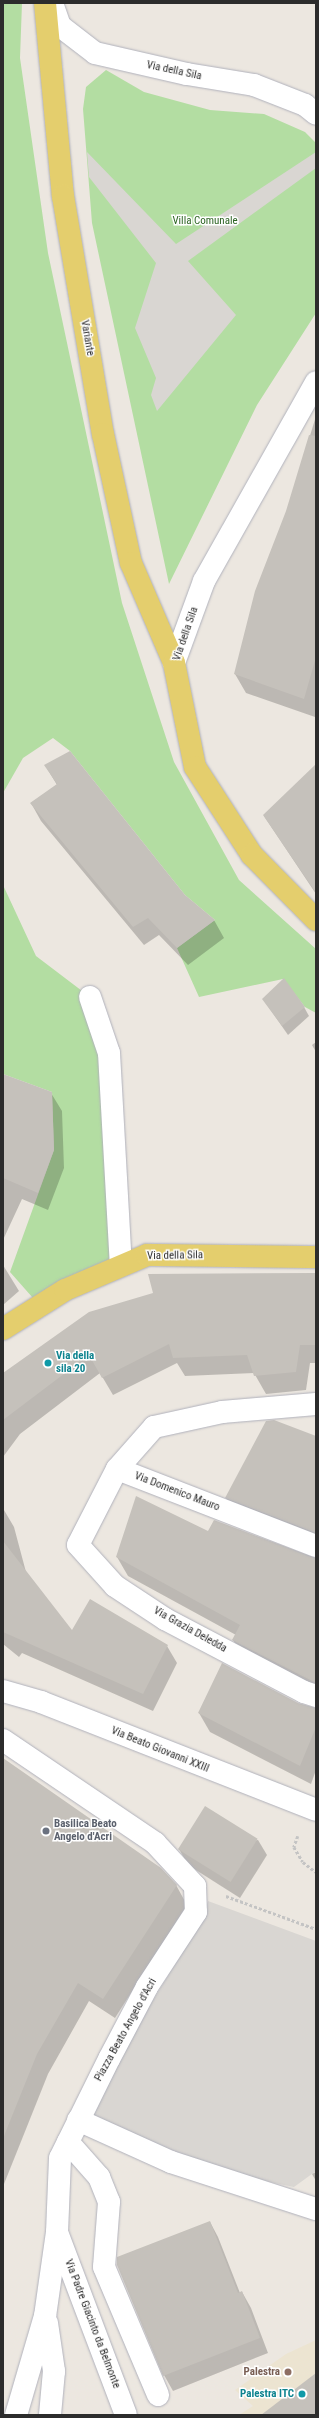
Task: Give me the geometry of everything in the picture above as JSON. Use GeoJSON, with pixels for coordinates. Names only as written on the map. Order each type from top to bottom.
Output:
{"type":"FeatureCollection","features":[{"type":"Feature","properties":{"kind":"main road","name":"Variante"},"geometry":{"type":"LineString","coordinates":[[45,3],[63,196],[103,434],[131,563],[174,663]]}},
{"type":"Feature","properties":{"kind":"main road","name":"Via della Sila"},"geometry":{"type":"LineString","coordinates":[[174,663],[195,767],[252,855],[316,920]]}},
{"type":"Feature","properties":{"kind":"main road","name":"Via della Sila"},"geometry":{"type":"LineString","coordinates":[[3,1329],[65,1290],[147,1255],[316,1257]]}},
{"type":"Feature","properties":{"kind":"street","name":"Via della Sila"},"geometry":{"type":"LineString","coordinates":[[52,3],[60,26],[95,53],[187,74],[254,85],[305,105],[316,114]]}},
{"type":"Feature","properties":{"kind":"street","name":"Via della Sila"},"geometry":{"type":"LineString","coordinates":[[174,663],[204,581],[316,382]]}},
{"type":"Feature","properties":{"kind":"street"},"geometry":{"type":"LineString","coordinates":[[90,997],[109,1053],[121,1266]]}},
{"type":"Feature","properties":{"kind":"street"},"geometry":{"type":"LineString","coordinates":[[117,1469],[154,1427],[222,1412],[316,1404]]}},
{"type":"Feature","properties":{"kind":"street","name":"Via Grazia Deledda"},"geometry":{"type":"LineString","coordinates":[[117,1469],[78,1545],[115,1586],[165,1619],[304,1692],[316,1696]]}},
{"type":"Feature","properties":{"kind":"street","name":"Via Domenico Mauro"},"geometry":{"type":"LineString","coordinates":[[117,1469],[316,1546]]}},
{"type":"Feature","properties":{"kind":"street","name":"Via Beato Giovanni XXIII"},"geometry":{"type":"LineString","coordinates":[[3,1691],[41,1702],[316,1810]]}},
{"type":"Feature","properties":{"kind":"street"},"geometry":{"type":"LineString","coordinates":[[3,1740],[155,1843],[195,1886]]}},
{"type":"Feature","properties":{"kind":"street","name":"Piazza Beato Angelo d'Acri"},"geometry":{"type":"LineString","coordinates":[[16,2415],[46,2316],[57,2232],[60,2158],[78,2120],[148,1987],[196,1912],[195,1886]]}},
{"type":"Feature","properties":{"kind":"street"},"geometry":{"type":"LineString","coordinates":[[78,2120],[171,2162],[316,2209]]}},
{"type":"Feature","properties":{"kind":"street"},"geometry":{"type":"LineString","coordinates":[[68,2142],[99,2177],[109,2202],[104,2267],[158,2395]]}},
{"type":"Feature","properties":{"kind":"street","name":"Via Padre Giacinto da Belmonte"},"geometry":{"type":"LineString","coordinates":[[57,2232],[126,2415]]}},
{"type":"Feature","properties":{"kind":"street"},"geometry":{"type":"LineString","coordinates":[[46,2316],[54,2372],[50,2415]]}},
{"type":"Feature","properties":{"kind":"path"},"geometry":{"type":"LineString","coordinates":[[195,1886],[316,1929]]}},
{"type":"Feature","properties":{"kind":"shaded area"},"geometry":{"type":"Polygon","coordinates":[[[87,152],[176,244],[316,152],[316,168],[188,261],[236,315],[157,411],[151,395],[156,378],[135,328],[156,263],[89,177],[87,152]]]}},
{"type":"Feature","properties":{"kind":"shaded area"},"geometry":{"type":"Polygon","coordinates":[[[208,1901],[316,1941],[316,2171],[294,2187],[171,2162],[91,2115],[144,2015],[199,1925],[208,1901]]]}},
{"type":"Feature","properties":{"kind":"shaded area","name":"Palestra"},"geometry":{"type":"Polygon","coordinates":[[[316,2340],[316,2415],[239,2415],[253,2406],[235,2390],[286,2354],[316,2340]]]}},
{"type":"Feature","properties":{"kind":"green space"},"geometry":{"type":"Polygon","coordinates":[[[3,3],[22,3],[20,58],[48,253],[122,603],[174,762],[239,880],[316,949],[316,1013],[305,1007],[283,979],[199,997],[177,948],[215,920],[185,895],[70,751],[53,738],[23,758],[3,793],[3,3]]]}},
{"type":"Feature","properties":{"kind":"green space","name":"Villa Comunale"},"geometry":{"type":"Polygon","coordinates":[[[106,70],[144,92],[210,110],[264,114],[305,132],[316,143],[316,313],[257,405],[169,584],[92,223],[83,109],[86,87],[106,70]]]}},
{"type":"Feature","properties":{"kind":"green space"},"geometry":{"type":"Polygon","coordinates":[[[3,885],[36,956],[90,997],[109,1053],[121,1266],[40,1306],[10,1272],[54,1150],[52,1092],[3,1074],[3,885]]]}},
{"type":"Feature","properties":{"kind":"building"},"geometry":{"type":"Polygon","coordinates":[[[309,435],[316,436],[316,657],[304,699],[234,674],[255,591],[286,511],[309,435]]]}},
{"type":"Feature","properties":{"kind":"building"},"geometry":{"type":"Polygon","coordinates":[[[70,751],[185,895],[215,920],[177,948],[148,918],[133,927],[30,803],[57,784],[44,765],[70,751]]]}},
{"type":"Feature","properties":{"kind":"building"},"geometry":{"type":"Polygon","coordinates":[[[316,764],[316,893],[263,815],[316,764]]]}},
{"type":"Feature","properties":{"kind":"building"},"geometry":{"type":"Polygon","coordinates":[[[284,978],[305,1007],[282,1026],[262,999],[284,978]]]}},
{"type":"Feature","properties":{"kind":"building"},"geometry":{"type":"Polygon","coordinates":[[[3,1074],[52,1092],[54,1150],[38,1193],[3,1178],[3,1074]]]}},
{"type":"Feature","properties":{"kind":"building"},"geometry":{"type":"Polygon","coordinates":[[[316,1273],[316,1345],[300,1345],[296,1372],[254,1376],[247,1355],[173,1358],[169,1344],[102,1378],[89,1355],[3,1420],[3,1373],[89,1312],[153,1293],[148,1274],[316,1273]]]}},
{"type":"Feature","properties":{"kind":"building"},"geometry":{"type":"Polygon","coordinates":[[[274,1420],[316,1436],[316,1533],[225,1498],[266,1421],[274,1420]]]}},
{"type":"Feature","properties":{"kind":"building"},"geometry":{"type":"Polygon","coordinates":[[[136,1496],[208,1531],[214,1520],[316,1558],[316,1683],[232,1640],[240,1625],[116,1557],[136,1496]]]}},
{"type":"Feature","properties":{"kind":"building"},"geometry":{"type":"Polygon","coordinates":[[[3,1541],[72,1630],[90,1599],[168,1645],[143,1694],[3,1632],[3,1541]]]}},
{"type":"Feature","properties":{"kind":"building"},"geometry":{"type":"Polygon","coordinates":[[[222,1663],[298,1703],[316,1708],[316,1727],[300,1766],[198,1713],[222,1663]]]}},
{"type":"Feature","properties":{"kind":"building","name":"Basilica Beato Angelo d'Acri"},"geometry":{"type":"Polygon","coordinates":[[[3,1758],[161,1868],[177,1885],[103,1999],[78,1983],[37,2054],[4,2136],[3,1758]]]}},
{"type":"Feature","properties":{"kind":"building"},"geometry":{"type":"Polygon","coordinates":[[[205,1806],[258,1839],[231,1882],[178,1849],[205,1806]]]}},
{"type":"Feature","properties":{"kind":"building"},"geometry":{"type":"Polygon","coordinates":[[[210,2221],[238,2293],[242,2291],[260,2338],[163,2376],[117,2265],[117,2257],[210,2221]]]}},
{"type":"Feature","properties":{"kind":"building","name":"Palestra ITC"},"geometry":{"type":"Polygon","coordinates":[[[316,2373],[316,2415],[261,2415],[316,2373]]]}},
{"type":"Feature","properties":{"kind":"place","name":"Via della sila 20"},"geometry":{"type":"Point","coordinates":[48,1363]}},
{"type":"Feature","properties":{"kind":"place","name":"Basilica Beato Angelo d'Acri"},"geometry":{"type":"Point","coordinates":[46,1831]}},
{"type":"Feature","properties":{"kind":"place","name":"Palestra"},"geometry":{"type":"Point","coordinates":[288,2372]}},
{"type":"Feature","properties":{"kind":"place","name":"Palestra ITC"},"geometry":{"type":"Point","coordinates":[302,2394]}}]}
